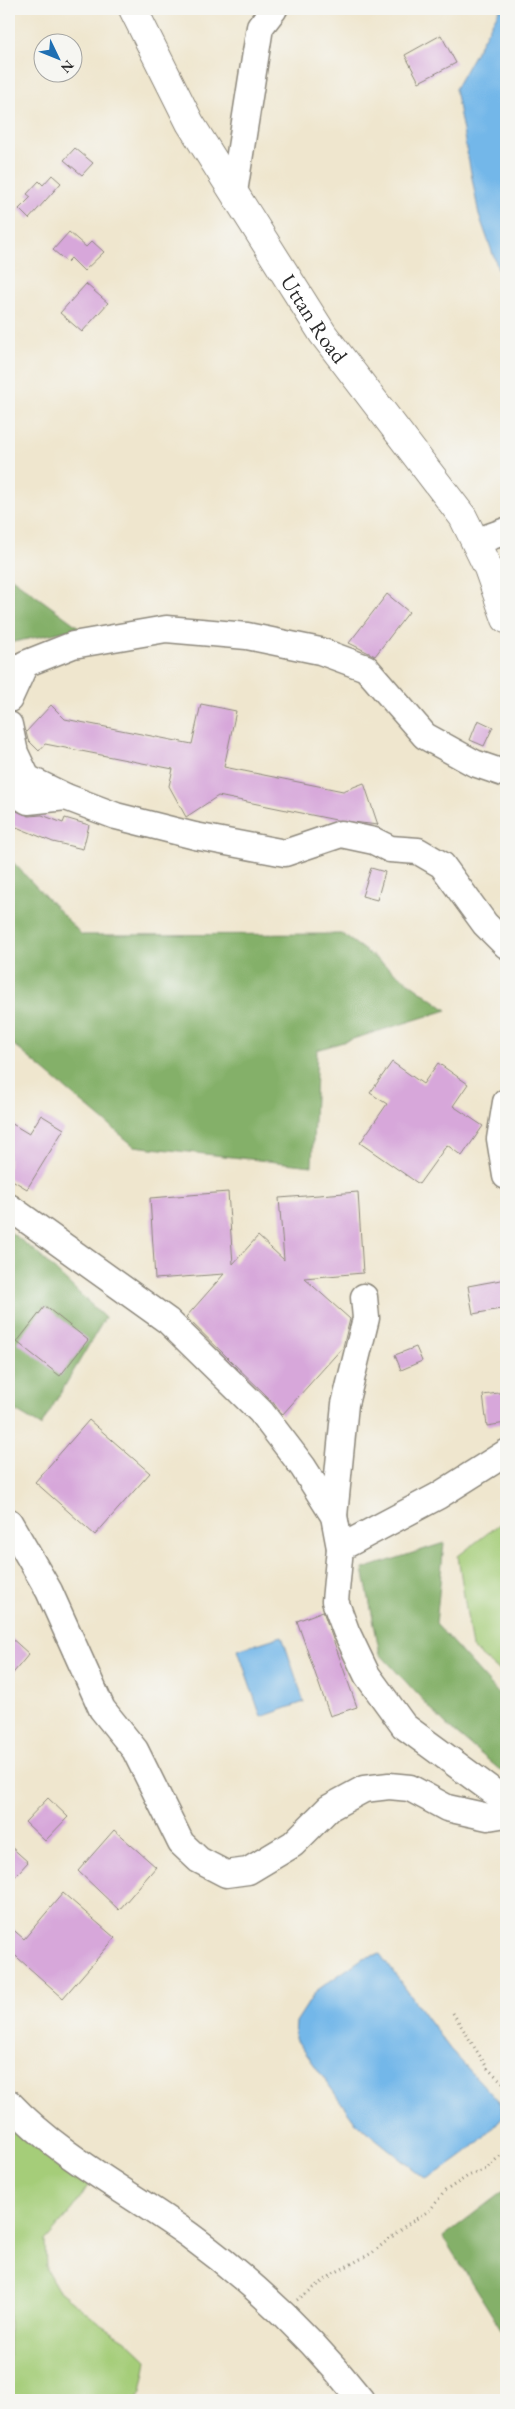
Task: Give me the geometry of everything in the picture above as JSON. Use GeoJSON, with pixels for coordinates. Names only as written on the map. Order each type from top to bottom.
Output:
{"type":"FeatureCollection","features":[{"type":"Feature","properties":{"kind":"main road","name":"Uttan Road"},"geometry":{"type":"LineString","coordinates":[[133,9],[190,123],[323,334],[463,517],[488,568],[506,619]]}},
{"type":"Feature","properties":{"kind":"street"},"geometry":{"type":"LineString","coordinates":[[234,192],[260,27],[274,9]]}},
{"type":"Feature","properties":{"kind":"street"},"geometry":{"type":"LineString","coordinates":[[475,542],[506,531]]}},
{"type":"Feature","properties":{"kind":"street"},"geometry":{"type":"LineString","coordinates":[[9,698],[25,664],[73,645],[166,629],[247,636],[320,651],[366,668],[425,736],[474,763],[506,774]]}},
{"type":"Feature","properties":{"kind":"street"},"geometry":{"type":"LineString","coordinates":[[9,724],[15,753],[27,778],[66,797],[134,821],[194,836],[285,853],[341,834],[374,841],[390,848],[418,851],[442,865],[485,924],[506,944]]}},
{"type":"Feature","properties":{"kind":"street"},"geometry":{"type":"LineString","coordinates":[[9,789],[28,801],[66,797]]}},
{"type":"Feature","properties":{"kind":"street"},"geometry":{"type":"LineString","coordinates":[[506,1102],[500,1139],[506,1176]]}},
{"type":"Feature","properties":{"kind":"street"},"geometry":{"type":"LineString","coordinates":[[9,1207],[168,1321],[261,1412],[302,1467],[334,1516]]}},
{"type":"Feature","properties":{"kind":"street"},"geometry":{"type":"LineString","coordinates":[[364,1297],[366,1318],[345,1404],[334,1516],[340,1548],[335,1601],[346,1631],[367,1675],[404,1726],[506,1801]]}},
{"type":"Feature","properties":{"kind":"street"},"geometry":{"type":"LineString","coordinates":[[340,1548],[438,1496],[506,1453]]}},
{"type":"Feature","properties":{"kind":"street"},"geometry":{"type":"LineString","coordinates":[[9,1522],[49,1591],[102,1709],[135,1750],[181,1842],[199,1860],[226,1874],[248,1871],[293,1844],[330,1808],[364,1789],[390,1786],[410,1788],[447,1808],[488,1817],[506,1814]]}},
{"type":"Feature","properties":{"kind":"street"},"geometry":{"type":"LineString","coordinates":[[9,2103],[80,2165],[189,2235],[256,2289],[330,2361],[361,2400]]}},
{"type":"Feature","properties":{"kind":"path"},"geometry":{"type":"LineString","coordinates":[[454,2013],[488,2069],[506,2085]]}},
{"type":"Feature","properties":{"kind":"path"},"geometry":{"type":"LineString","coordinates":[[281,2313],[336,2272],[372,2253],[405,2226],[430,2210],[445,2191],[468,2176],[486,2168],[506,2150]]}},
{"type":"Feature","properties":{"kind":"green space"},"geometry":{"type":"Polygon","coordinates":[[[9,576],[80,628],[9,643],[9,576]]]}},
{"type":"Feature","properties":{"kind":"green space"},"geometry":{"type":"Polygon","coordinates":[[[9,858],[82,935],[342,934],[447,1010],[317,1050],[312,1166],[134,1146],[9,1041],[9,858]]]}},
{"type":"Feature","properties":{"kind":"green space"},"geometry":{"type":"Polygon","coordinates":[[[9,1231],[35,1251],[105,1318],[41,1426],[9,1407],[9,1231]]]}},
{"type":"Feature","properties":{"kind":"green space"},"geometry":{"type":"Polygon","coordinates":[[[506,1519],[506,1677],[472,1648],[458,1556],[506,1519]]]}},
{"type":"Feature","properties":{"kind":"green space"},"geometry":{"type":"Polygon","coordinates":[[[444,1543],[436,1624],[506,1702],[506,1775],[445,1724],[380,1654],[363,1569],[444,1543]]]}},
{"type":"Feature","properties":{"kind":"green space"},"geometry":{"type":"Polygon","coordinates":[[[13,2121],[89,2184],[73,2209],[45,2241],[46,2269],[58,2290],[99,2323],[126,2340],[147,2360],[141,2393],[135,2400],[9,2400],[9,2126],[13,2121]]]}},
{"type":"Feature","properties":{"kind":"green space"},"geometry":{"type":"Polygon","coordinates":[[[506,2189],[506,2337],[443,2237],[506,2189]]]}},
{"type":"Feature","properties":{"kind":"water"},"geometry":{"type":"Polygon","coordinates":[[[500,9],[506,9],[506,291],[479,215],[455,89],[500,9]]]}},
{"type":"Feature","properties":{"kind":"water"},"geometry":{"type":"Polygon","coordinates":[[[282,1636],[304,1702],[261,1717],[238,1650],[282,1636]]]}},
{"type":"Feature","properties":{"kind":"water"},"geometry":{"type":"Polygon","coordinates":[[[380,1954],[450,2049],[499,2102],[504,2115],[468,2151],[426,2179],[356,2123],[295,2038],[296,2022],[316,1991],[363,1958],[380,1954]]]}},
{"type":"Feature","properties":{"kind":"building"},"geometry":{"type":"Polygon","coordinates":[[[441,35],[456,63],[419,82],[405,55],[441,35]]]}},
{"type":"Feature","properties":{"kind":"building"},"geometry":{"type":"Polygon","coordinates":[[[75,148],[93,163],[82,175],[64,160],[75,148]]]}},
{"type":"Feature","properties":{"kind":"building"},"geometry":{"type":"Polygon","coordinates":[[[52,175],[61,183],[29,219],[19,209],[31,197],[27,194],[39,181],[43,185],[52,175]]]}},
{"type":"Feature","properties":{"kind":"building"},"geometry":{"type":"Polygon","coordinates":[[[69,232],[86,247],[92,241],[104,252],[84,271],[71,258],[67,262],[53,250],[69,232]]]}},
{"type":"Feature","properties":{"kind":"building"},"geometry":{"type":"Polygon","coordinates":[[[86,284],[108,303],[82,332],[60,313],[86,284]]]}},
{"type":"Feature","properties":{"kind":"building"},"geometry":{"type":"Polygon","coordinates":[[[387,594],[409,612],[375,656],[349,643],[387,594]]]}},
{"type":"Feature","properties":{"kind":"building"},"geometry":{"type":"Polygon","coordinates":[[[201,704],[236,711],[224,767],[343,791],[364,783],[378,825],[336,820],[218,796],[186,817],[169,786],[173,769],[45,744],[39,751],[28,740],[26,732],[51,705],[65,719],[192,744],[201,704]]]}},
{"type":"Feature","properties":{"kind":"building"},"geometry":{"type":"Polygon","coordinates":[[[478,720],[493,727],[484,746],[470,740],[478,720]]]}},
{"type":"Feature","properties":{"kind":"building"},"geometry":{"type":"Polygon","coordinates":[[[14,810],[29,816],[42,815],[63,823],[65,818],[89,825],[83,849],[53,842],[9,824],[14,810]]]}},
{"type":"Feature","properties":{"kind":"building"},"geometry":{"type":"Polygon","coordinates":[[[371,868],[385,872],[377,900],[362,896],[371,868]]]}},
{"type":"Feature","properties":{"kind":"building"},"geometry":{"type":"Polygon","coordinates":[[[392,1062],[423,1084],[438,1063],[468,1084],[453,1106],[483,1126],[462,1156],[447,1145],[419,1184],[360,1143],[387,1104],[370,1093],[392,1062]]]}},
{"type":"Feature","properties":{"kind":"building"},"geometry":{"type":"Polygon","coordinates":[[[41,1115],[64,1129],[27,1189],[9,1178],[9,1122],[29,1134],[41,1115]]]}},
{"type":"Feature","properties":{"kind":"building"},"geometry":{"type":"Polygon","coordinates":[[[228,1192],[233,1264],[258,1236],[284,1260],[279,1198],[358,1192],[363,1273],[304,1278],[350,1319],[343,1347],[282,1415],[272,1401],[186,1317],[224,1274],[155,1279],[150,1198],[228,1192]]]}},
{"type":"Feature","properties":{"kind":"building"},"geometry":{"type":"Polygon","coordinates":[[[506,1279],[506,1308],[473,1314],[468,1286],[506,1279]]]}},
{"type":"Feature","properties":{"kind":"building"},"geometry":{"type":"Polygon","coordinates":[[[45,1306],[88,1340],[60,1376],[17,1342],[45,1306]]]}},
{"type":"Feature","properties":{"kind":"building"},"geometry":{"type":"Polygon","coordinates":[[[416,1347],[422,1361],[401,1370],[395,1355],[416,1347]]]}},
{"type":"Feature","properties":{"kind":"building"},"geometry":{"type":"Polygon","coordinates":[[[506,1392],[506,1423],[487,1426],[483,1395],[506,1392]]]}},
{"type":"Feature","properties":{"kind":"building"},"geometry":{"type":"Polygon","coordinates":[[[89,1420],[150,1473],[95,1535],[35,1482],[89,1420]]]}},
{"type":"Feature","properties":{"kind":"building"},"geometry":{"type":"Polygon","coordinates":[[[323,1611],[357,1707],[330,1716],[297,1621],[323,1611]]]}},
{"type":"Feature","properties":{"kind":"building"},"geometry":{"type":"Polygon","coordinates":[[[9,1636],[29,1654],[9,1678],[9,1636]]]}},
{"type":"Feature","properties":{"kind":"building"},"geometry":{"type":"Polygon","coordinates":[[[48,1798],[68,1817],[45,1841],[25,1822],[48,1798]]]}},
{"type":"Feature","properties":{"kind":"building"},"geometry":{"type":"Polygon","coordinates":[[[114,1830],[156,1867],[119,1910],[78,1871],[114,1830]]]}},
{"type":"Feature","properties":{"kind":"building"},"geometry":{"type":"Polygon","coordinates":[[[9,1845],[28,1862],[9,1883],[9,1845]]]}},
{"type":"Feature","properties":{"kind":"building"},"geometry":{"type":"Polygon","coordinates":[[[63,1893],[115,1938],[63,1998],[9,1950],[9,1926],[24,1939],[63,1893]]]}}]}
